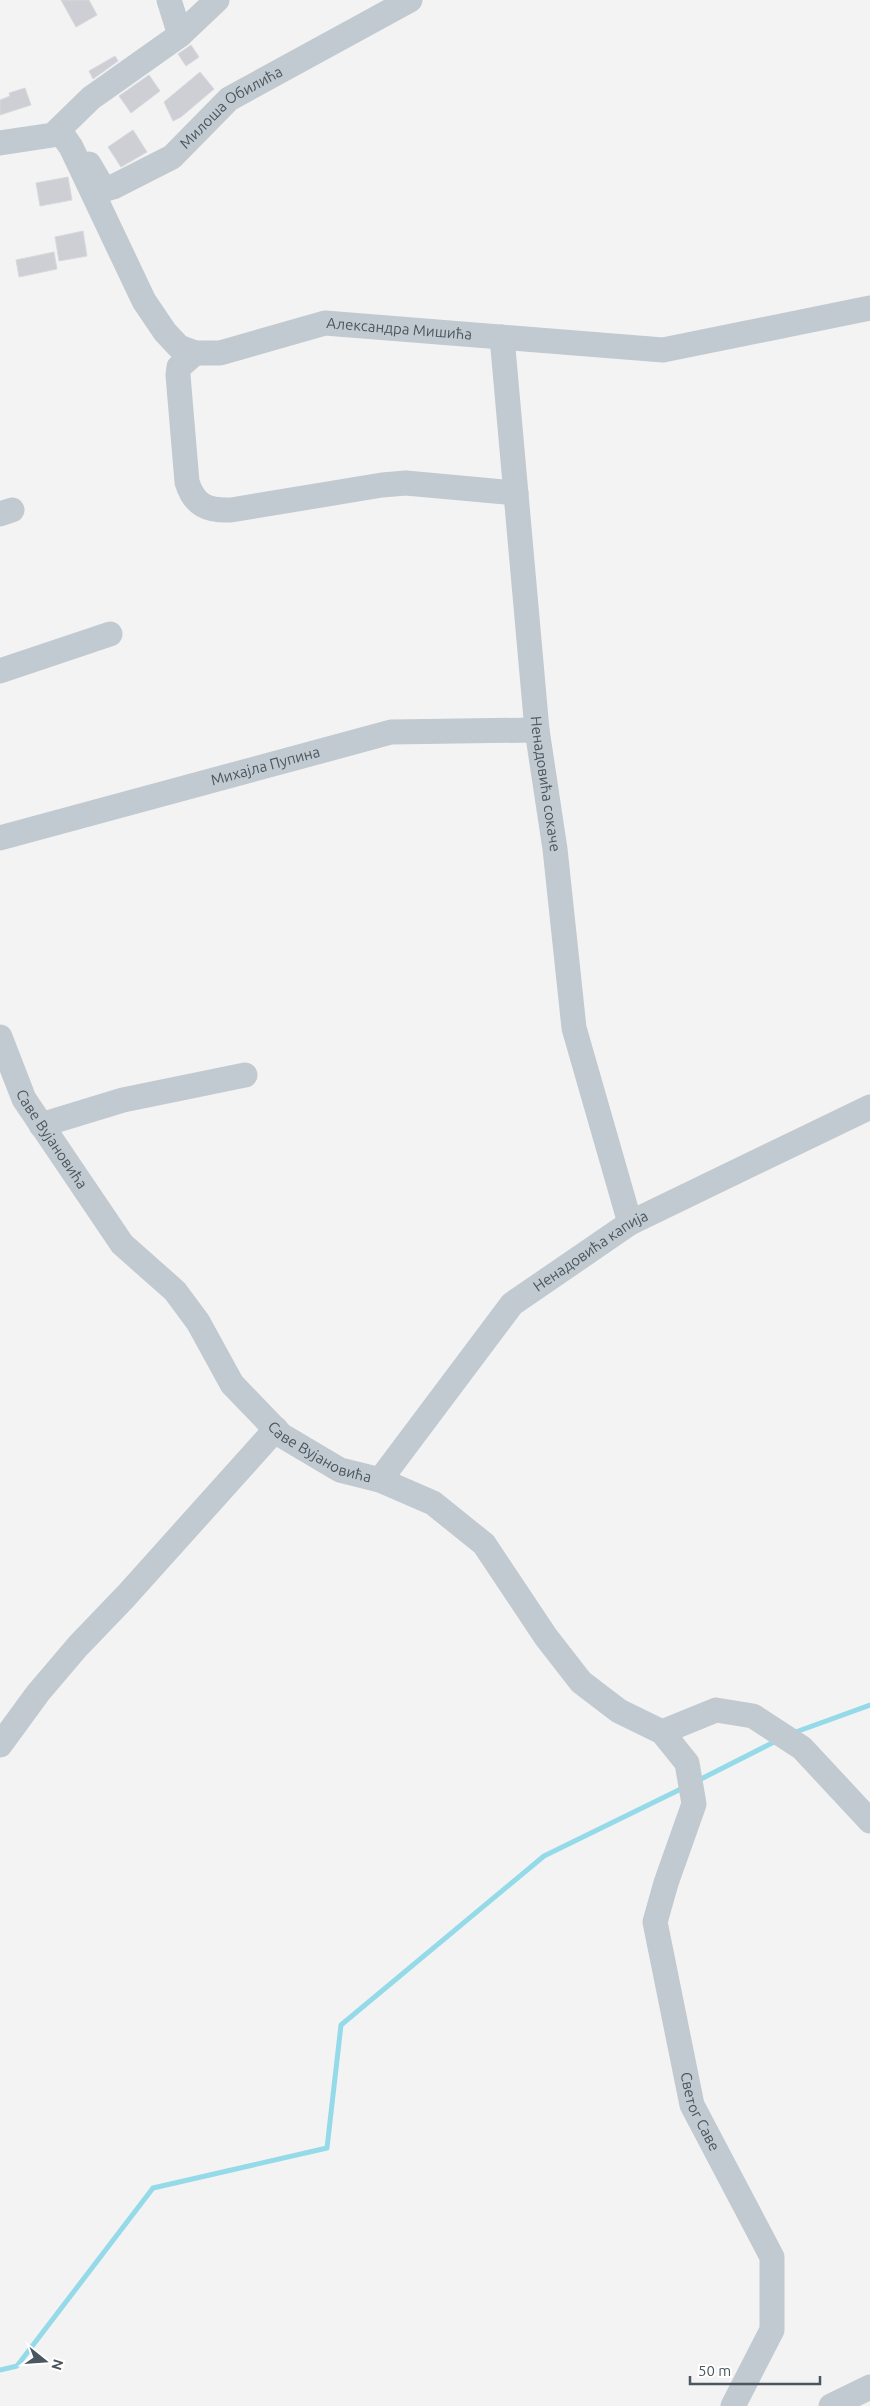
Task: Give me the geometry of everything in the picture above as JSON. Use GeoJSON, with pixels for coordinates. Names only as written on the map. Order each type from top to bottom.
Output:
{"type":"FeatureCollection","features":[{"type":"Feature","properties":{"kind":"street"},"geometry":{"type":"LineString","coordinates":[[169,0],[180,35]]}},
{"type":"Feature","properties":{"kind":"street"},"geometry":{"type":"LineString","coordinates":[[65,139],[91,98],[180,35],[217,0]]}},
{"type":"Feature","properties":{"kind":"street","name":"Милоша Обилића"},"geometry":{"type":"LineString","coordinates":[[65,139],[79,147],[102,186],[106,188],[113,187],[172,157],[229,100],[410,0]]}},
{"type":"Feature","properties":{"kind":"street"},"geometry":{"type":"LineString","coordinates":[[0,143],[42,138],[65,139]]}},
{"type":"Feature","properties":{"kind":"street"},"geometry":{"type":"LineString","coordinates":[[65,139],[144,302],[165,332],[179,346],[195,353],[180,368],[178,375],[187,482],[191,494],[203,506],[218,510],[231,510],[382,485],[406,484],[516,493]]}},
{"type":"Feature","properties":{"kind":"street","name":"Александра Мишића"},"geometry":{"type":"LineString","coordinates":[[195,353],[220,353],[326,324],[663,350],[870,308]]}},
{"type":"Feature","properties":{"kind":"street","name":"Ненадовића сокаче"},"geometry":{"type":"LineString","coordinates":[[502,337],[537,730],[555,849],[574,1028],[630,1223]]}},
{"type":"Feature","properties":{"kind":"street"},"geometry":{"type":"LineString","coordinates":[[0,671],[110,634]]}},
{"type":"Feature","properties":{"kind":"street","name":"Михајла Пупина"},"geometry":{"type":"LineString","coordinates":[[0,838],[391,732],[537,730]]}},
{"type":"Feature","properties":{"kind":"street","name":"Саве Вујановића"},"geometry":{"type":"LineString","coordinates":[[0,1038],[24,1099],[122,1244],[175,1291],[198,1322],[232,1384],[281,1435],[340,1470],[380,1480],[433,1503],[484,1544],[546,1637],[581,1682],[619,1710],[662,1732],[687,1763],[694,1804]]}},
{"type":"Feature","properties":{"kind":"street"},"geometry":{"type":"LineString","coordinates":[[42,1125],[123,1100],[245,1075]]}},
{"type":"Feature","properties":{"kind":"street","name":"Ненадовића капија"},"geometry":{"type":"LineString","coordinates":[[380,1480],[512,1304],[630,1223],[870,1107]]}},
{"type":"Feature","properties":{"kind":"street"},"geometry":{"type":"LineString","coordinates":[[0,1745],[38,1693],[78,1646],[126,1596],[276,1429]]}},
{"type":"Feature","properties":{"kind":"street"},"geometry":{"type":"LineString","coordinates":[[662,1732],[716,1710],[753,1716],[802,1748],[870,1821]]}},
{"type":"Feature","properties":{"kind":"street","name":"Светог Саве"},"geometry":{"type":"LineString","coordinates":[[694,1804],[666,1883],[655,1922],[692,2105],[772,2257],[772,2330],[734,2406]]}},
{"type":"Feature","properties":{"kind":"street"},"geometry":{"type":"LineString","coordinates":[[831,2406],[870,2387]]}},
{"type":"Feature","properties":{"kind":"building"},"geometry":{"type":"Polygon","coordinates":[[[61,0],[89,0],[97,15],[76,27],[61,0]]]}},
{"type":"Feature","properties":{"kind":"building"},"geometry":{"type":"Polygon","coordinates":[[[191,45],[199,57],[186,66],[178,54],[191,45]]]}},
{"type":"Feature","properties":{"kind":"building"},"geometry":{"type":"Polygon","coordinates":[[[115,56],[118,61],[93,79],[89,71],[115,56]]]}},
{"type":"Feature","properties":{"kind":"building"},"geometry":{"type":"Polygon","coordinates":[[[200,72],[214,89],[181,117],[173,121],[164,102],[200,72]]]}},
{"type":"Feature","properties":{"kind":"building"},"geometry":{"type":"Polygon","coordinates":[[[149,75],[160,91],[131,113],[119,96],[149,75]]]}},
{"type":"Feature","properties":{"kind":"building"},"geometry":{"type":"Polygon","coordinates":[[[25,88],[31,105],[0,115],[0,100],[10,96],[9,93],[25,88]]]}},
{"type":"Feature","properties":{"kind":"building"},"geometry":{"type":"Polygon","coordinates":[[[133,130],[147,152],[121,167],[108,147],[133,130]]]}},
{"type":"Feature","properties":{"kind":"building"},"geometry":{"type":"Polygon","coordinates":[[[68,177],[72,200],[40,206],[36,183],[68,177]]]}},
{"type":"Feature","properties":{"kind":"building"},"geometry":{"type":"Polygon","coordinates":[[[83,231],[87,256],[59,261],[55,237],[83,231]]]}},
{"type":"Feature","properties":{"kind":"building"},"geometry":{"type":"Polygon","coordinates":[[[54,252],[57,269],[19,277],[16,260],[54,252]]]}},
{"type":"Feature","properties":{"kind":"waterway"},"geometry":{"type":"LineString","coordinates":[[793,1733],[870,1705]]}},
{"type":"Feature","properties":{"kind":"waterway"},"geometry":{"type":"LineString","coordinates":[[697,1781],[776,1741]]}},
{"type":"Feature","properties":{"kind":"waterway"},"geometry":{"type":"LineString","coordinates":[[0,2370],[17,2366],[153,2188],[327,2148],[341,2025],[544,1856],[685,1787]]}}]}
